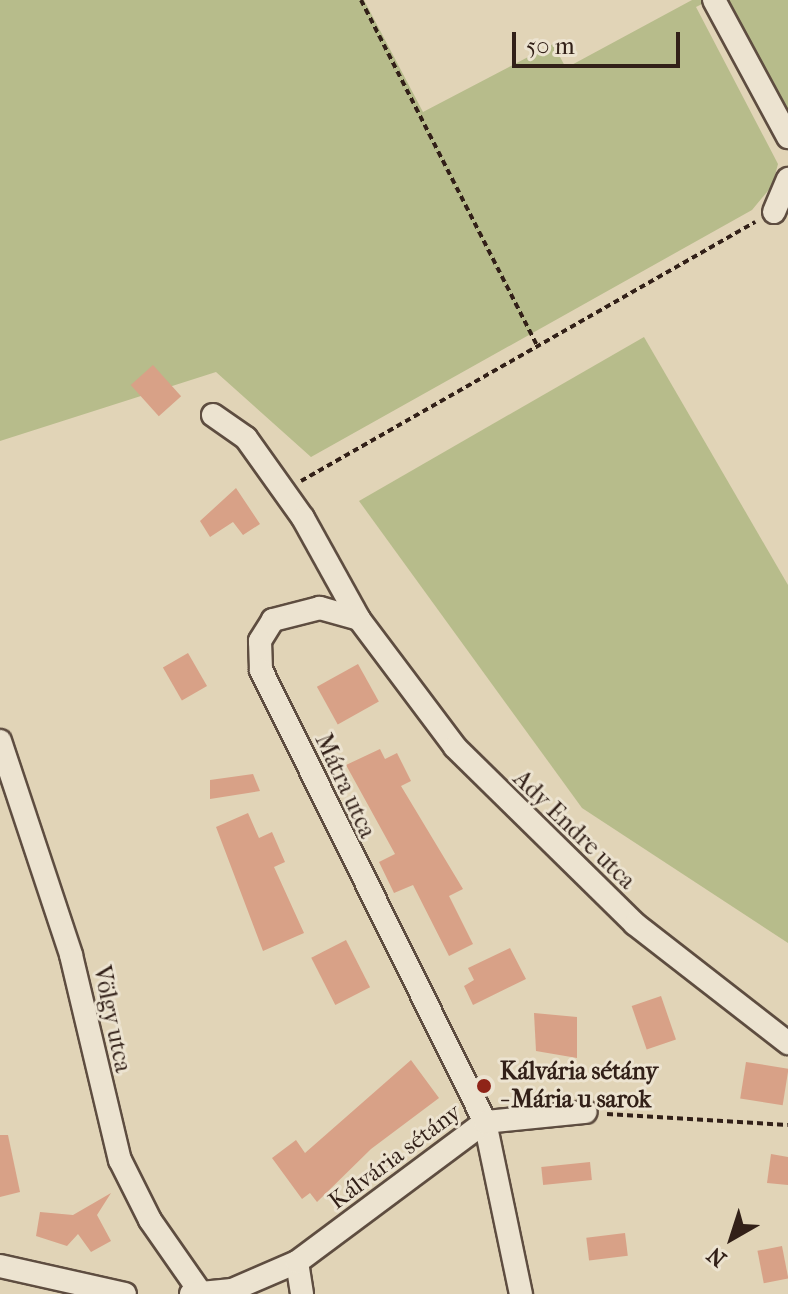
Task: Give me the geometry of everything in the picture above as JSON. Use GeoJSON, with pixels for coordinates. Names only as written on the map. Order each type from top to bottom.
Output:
{"type":"FeatureCollection","features":[{"type":"Feature","properties":{"kind":"street"},"geometry":{"type":"LineString","coordinates":[[714,0],[788,139]]}},
{"type":"Feature","properties":{"kind":"street"},"geometry":{"type":"LineString","coordinates":[[774,212],[788,179]]}},
{"type":"Feature","properties":{"kind":"street"},"geometry":{"type":"LineString","coordinates":[[213,415],[246,438],[283,490],[359,619]]}},
{"type":"Feature","properties":{"kind":"street","name":"Mátra utca"},"geometry":{"type":"LineString","coordinates":[[359,619],[320,608],[273,620],[260,641],[261,670],[485,1122],[521,1294]]}},
{"type":"Feature","properties":{"kind":"street","name":"Ady Endre utca"},"geometry":{"type":"LineString","coordinates":[[359,619],[455,747],[535,833],[635,924],[788,1043]]}},
{"type":"Feature","properties":{"kind":"street","name":"Völgy utca"},"geometry":{"type":"LineString","coordinates":[[0,741],[71,955],[120,1160],[150,1220],[201,1294]]}},
{"type":"Feature","properties":{"kind":"street","name":"Kálvária sétány"},"geometry":{"type":"LineString","coordinates":[[191,1294],[232,1290],[297,1262],[485,1122],[586,1112]]}},
{"type":"Feature","properties":{"kind":"street"},"geometry":{"type":"LineString","coordinates":[[297,1262],[302,1294]]}},
{"type":"Feature","properties":{"kind":"street"},"geometry":{"type":"LineString","coordinates":[[0,1266],[125,1294]]}},
{"type":"Feature","properties":{"kind":"path"},"geometry":{"type":"LineString","coordinates":[[361,0],[537,346]]}},
{"type":"Feature","properties":{"kind":"path"},"geometry":{"type":"LineString","coordinates":[[283,490],[774,212]]}},
{"type":"Feature","properties":{"kind":"path"},"geometry":{"type":"LineString","coordinates":[[586,1112],[788,1125]]}},
{"type":"Feature","properties":{"kind":"green space"},"geometry":{"type":"Polygon","coordinates":[[[0,0],[364,0],[423,112],[553,44],[566,68],[692,0],[710,0],[696,7],[778,164],[772,186],[752,210],[311,457],[216,372],[0,441],[0,0]]]}},
{"type":"Feature","properties":{"kind":"green space"},"geometry":{"type":"Polygon","coordinates":[[[725,0],[788,0],[788,118],[725,0]]]}},
{"type":"Feature","properties":{"kind":"green space"},"geometry":{"type":"Polygon","coordinates":[[[644,337],[788,585],[788,943],[582,808],[359,501],[644,337]]]}},
{"type":"Feature","properties":{"kind":"building"},"geometry":{"type":"Polygon","coordinates":[[[153,365],[181,396],[159,416],[131,385],[153,365]]]}},
{"type":"Feature","properties":{"kind":"building"},"geometry":{"type":"Polygon","coordinates":[[[236,488],[260,524],[243,535],[233,522],[210,537],[200,521],[236,488]]]}},
{"type":"Feature","properties":{"kind":"building"},"geometry":{"type":"Polygon","coordinates":[[[188,653],[207,686],[182,700],[163,668],[188,653]]]}},
{"type":"Feature","properties":{"kind":"building"},"geometry":{"type":"Polygon","coordinates":[[[358,664],[379,702],[338,724],[317,687],[358,664]]]}},
{"type":"Feature","properties":{"kind":"building"},"geometry":{"type":"Polygon","coordinates":[[[380,749],[385,759],[397,753],[411,781],[401,786],[463,889],[449,896],[473,944],[449,956],[413,885],[394,893],[379,862],[395,854],[346,765],[380,749]]]}},
{"type":"Feature","properties":{"kind":"building"},"geometry":{"type":"Polygon","coordinates":[[[253,774],[260,791],[210,799],[210,780],[253,774]]]}},
{"type":"Feature","properties":{"kind":"building"},"geometry":{"type":"Polygon","coordinates":[[[248,813],[259,838],[272,832],[285,862],[274,867],[304,933],[263,951],[216,827],[248,813]]]}},
{"type":"Feature","properties":{"kind":"building"},"geometry":{"type":"Polygon","coordinates":[[[346,940],[370,987],[335,1005],[311,958],[346,940]]]}},
{"type":"Feature","properties":{"kind":"building"},"geometry":{"type":"Polygon","coordinates":[[[510,948],[526,979],[473,1005],[464,986],[474,980],[468,968],[510,948]]]}},
{"type":"Feature","properties":{"kind":"building"},"geometry":{"type":"Polygon","coordinates":[[[661,996],[676,1039],[647,1050],[632,1006],[661,996]]]}},
{"type":"Feature","properties":{"kind":"building"},"geometry":{"type":"Polygon","coordinates":[[[534,1013],[577,1017],[577,1058],[536,1051],[534,1013]]]}},
{"type":"Feature","properties":{"kind":"building"},"geometry":{"type":"Polygon","coordinates":[[[411,1060],[439,1098],[371,1149],[317,1202],[310,1193],[302,1199],[272,1158],[296,1140],[305,1153],[411,1060]]]}},
{"type":"Feature","properties":{"kind":"building"},"geometry":{"type":"Polygon","coordinates":[[[746,1062],[788,1069],[783,1105],[740,1099],[746,1062]]]}},
{"type":"Feature","properties":{"kind":"building"},"geometry":{"type":"Polygon","coordinates":[[[0,1135],[8,1135],[20,1192],[0,1197],[0,1135]]]}},
{"type":"Feature","properties":{"kind":"building"},"geometry":{"type":"Polygon","coordinates":[[[771,1154],[788,1157],[788,1185],[767,1183],[771,1154]]]}},
{"type":"Feature","properties":{"kind":"building"},"geometry":{"type":"Polygon","coordinates":[[[590,1162],[592,1180],[543,1185],[541,1167],[590,1162]]]}},
{"type":"Feature","properties":{"kind":"building"},"geometry":{"type":"Polygon","coordinates":[[[111,1193],[97,1215],[111,1241],[91,1252],[78,1234],[67,1246],[36,1236],[40,1212],[73,1215],[111,1193]]]}},
{"type":"Feature","properties":{"kind":"building"},"geometry":{"type":"Polygon","coordinates":[[[625,1233],[628,1256],[589,1261],[586,1238],[625,1233]]]}},
{"type":"Feature","properties":{"kind":"building"},"geometry":{"type":"Polygon","coordinates":[[[782,1246],[788,1278],[764,1283],[757,1251],[782,1246]]]}},
{"type":"Feature","properties":{"kind":"place","name":"Kálvária sétány - Mária u sarok"},"geometry":{"type":"Point","coordinates":[484,1086]}}]}
